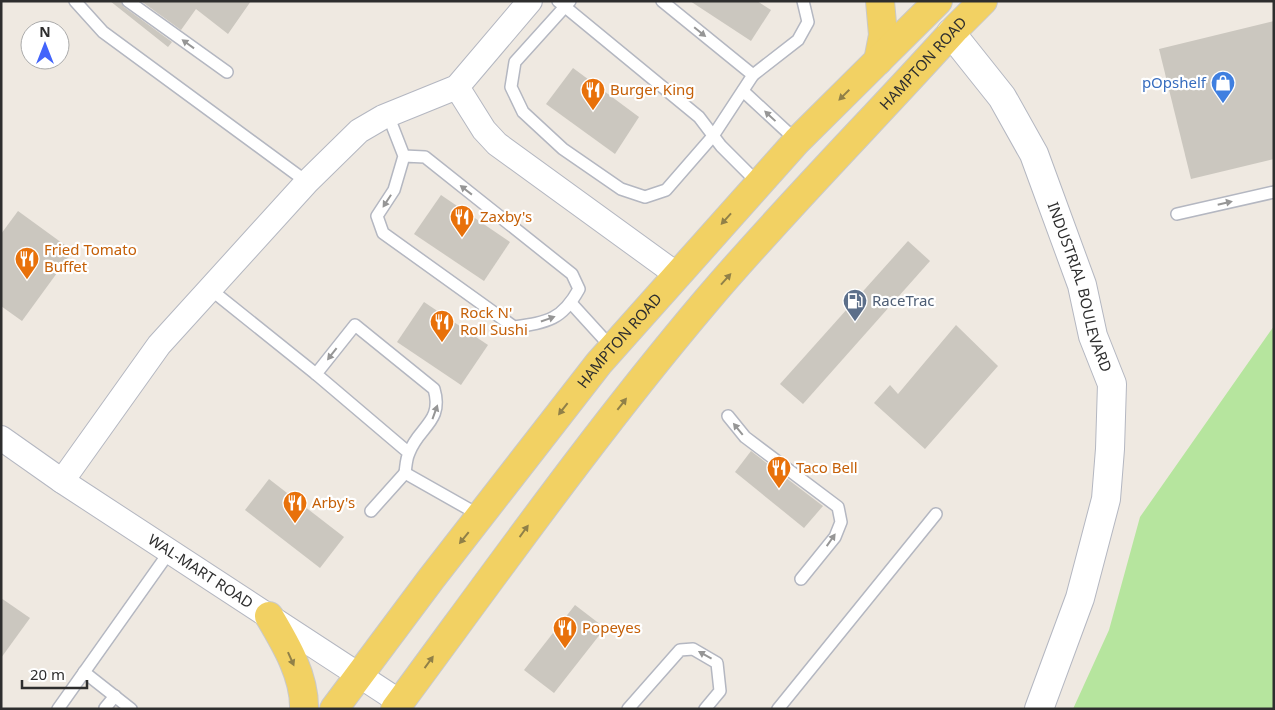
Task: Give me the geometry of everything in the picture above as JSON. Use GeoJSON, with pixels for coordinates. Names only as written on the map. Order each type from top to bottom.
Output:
{"type":"FeatureCollection","features":[{"type":"Feature","properties":{"kind":"main road"},"geometry":{"type":"LineString","coordinates":[[878,61],[883,35],[880,1]]}},
{"type":"Feature","properties":{"kind":"main road","name":"HAMPTON ROAD"},"geometry":{"type":"LineString","coordinates":[[402,706],[540,510],[622,403],[708,299],[953,30],[982,1]]}},
{"type":"Feature","properties":{"kind":"main road","name":"HAMPTON ROAD"},"geometry":{"type":"LineString","coordinates":[[334,709],[612,348],[758,183],[932,3]]}},
{"type":"Feature","properties":{"kind":"main road"},"geometry":{"type":"LineString","coordinates":[[269,616],[281,637],[300,681],[304,709]]}},
{"type":"Feature","properties":{"kind":"street"},"geometry":{"type":"LineString","coordinates":[[62,481],[159,345],[307,182],[360,131],[388,115],[457,87],[530,1]]}},
{"type":"Feature","properties":{"kind":"street","name":"INDUSTRIAL BOULEVARD"},"geometry":{"type":"LineString","coordinates":[[932,3],[1002,97],[1034,154],[1082,285],[1093,336],[1112,384],[1106,499],[1080,598],[1039,709]]}},
{"type":"Feature","properties":{"kind":"street"},"geometry":{"type":"LineString","coordinates":[[457,87],[484,130],[497,144],[676,274]]}},
{"type":"Feature","properties":{"kind":"street","name":"WAL-MART ROAD"},"geometry":{"type":"LineString","coordinates":[[1,438],[62,481],[359,675],[402,706]]}},
{"type":"Feature","properties":{"kind":"lane"},"geometry":{"type":"LineString","coordinates":[[74,1],[103,32],[307,182]]}},
{"type":"Feature","properties":{"kind":"lane"},"geometry":{"type":"LineString","coordinates":[[128,1],[227,72]]}},
{"type":"Feature","properties":{"kind":"lane"},"geometry":{"type":"LineString","coordinates":[[662,1],[753,75]]}},
{"type":"Feature","properties":{"kind":"lane"},"geometry":{"type":"LineString","coordinates":[[758,183],[713,136],[699,117],[564,3],[515,62],[511,87],[523,112],[563,149],[621,189],[645,197],[666,190],[713,136],[753,75],[798,40],[808,22],[803,1]]}},
{"type":"Feature","properties":{"kind":"lane"},"geometry":{"type":"LineString","coordinates":[[743,90],[797,141]]}},
{"type":"Feature","properties":{"kind":"lane"},"geometry":{"type":"LineString","coordinates":[[388,115],[404,156],[394,190],[377,216],[382,233],[514,327],[554,318],[571,303],[579,288],[572,274],[425,157],[404,156]]}},
{"type":"Feature","properties":{"kind":"lane"},"geometry":{"type":"LineString","coordinates":[[1177,214],[1274,192]]}},
{"type":"Feature","properties":{"kind":"lane"},"geometry":{"type":"LineString","coordinates":[[210,289],[409,452]]}},
{"type":"Feature","properties":{"kind":"lane"},"geometry":{"type":"LineString","coordinates":[[571,303],[612,348]]}},
{"type":"Feature","properties":{"kind":"lane"},"geometry":{"type":"LineString","coordinates":[[316,374],[355,325],[434,389],[438,403],[433,418],[409,452],[405,473],[371,511]]}},
{"type":"Feature","properties":{"kind":"lane"},"geometry":{"type":"LineString","coordinates":[[728,416],[745,437],[838,507],[841,522],[835,536],[802,578]]}},
{"type":"Feature","properties":{"kind":"lane"},"geometry":{"type":"LineString","coordinates":[[405,473],[482,516]]}},
{"type":"Feature","properties":{"kind":"lane"},"geometry":{"type":"LineString","coordinates":[[778,709],[936,514]]}},
{"type":"Feature","properties":{"kind":"lane"},"geometry":{"type":"LineString","coordinates":[[58,709],[170,551]]}},
{"type":"Feature","properties":{"kind":"lane"},"geometry":{"type":"LineString","coordinates":[[628,709],[680,650],[693,649],[717,662],[720,673],[720,691],[705,709]]}},
{"type":"Feature","properties":{"kind":"lane"},"geometry":{"type":"LineString","coordinates":[[84,672],[131,709]]}},
{"type":"Feature","properties":{"kind":"lane"},"geometry":{"type":"LineString","coordinates":[[105,708],[114,696]]}},
{"type":"Feature","properties":{"kind":"green space"},"geometry":{"type":"Polygon","coordinates":[[[1274,326],[1274,709],[1073,709],[1109,630],[1140,517],[1274,326]]]}},
{"type":"Feature","properties":{"kind":"building"},"geometry":{"type":"Polygon","coordinates":[[[110,1],[121,1],[124,7],[172,42],[168,47],[110,1]]]}},
{"type":"Feature","properties":{"kind":"building"},"geometry":{"type":"Polygon","coordinates":[[[141,1],[251,1],[228,34],[196,9],[181,30],[141,1]]]}},
{"type":"Feature","properties":{"kind":"building"},"geometry":{"type":"Polygon","coordinates":[[[690,1],[757,1],[771,10],[751,41],[690,1]]]}},
{"type":"Feature","properties":{"kind":"building","name":"pOpshelf"},"geometry":{"type":"Polygon","coordinates":[[[1274,21],[1274,159],[1191,179],[1159,49],[1274,21]]]}},
{"type":"Feature","properties":{"kind":"building","name":"Burger King"},"geometry":{"type":"Polygon","coordinates":[[[573,68],[639,117],[615,154],[546,104],[573,68]]]}},
{"type":"Feature","properties":{"kind":"building","name":"Zaxby's"},"geometry":{"type":"Polygon","coordinates":[[[441,195],[510,242],[484,281],[414,234],[441,195]]]}},
{"type":"Feature","properties":{"kind":"building","name":"Fried Tomato Buffet"},"geometry":{"type":"Polygon","coordinates":[[[18,211],[73,251],[22,321],[1,306],[1,234],[18,211]]]}},
{"type":"Feature","properties":{"kind":"building","name":"RaceTrac"},"geometry":{"type":"Polygon","coordinates":[[[908,241],[930,261],[803,404],[780,384],[908,241]]]}},
{"type":"Feature","properties":{"kind":"building","name":"Rock N' Roll Sushi"},"geometry":{"type":"Polygon","coordinates":[[[424,302],[488,345],[461,385],[397,342],[424,302]]]}},
{"type":"Feature","properties":{"kind":"building"},"geometry":{"type":"Polygon","coordinates":[[[956,325],[998,366],[925,449],[874,403],[890,385],[898,394],[956,325]]]}},
{"type":"Feature","properties":{"kind":"building","name":"Taco Bell"},"geometry":{"type":"Polygon","coordinates":[[[751,451],[823,506],[804,528],[735,472],[751,451]]]}},
{"type":"Feature","properties":{"kind":"building","name":"Arby's"},"geometry":{"type":"Polygon","coordinates":[[[269,479],[344,537],[320,568],[245,510],[269,479]]]}},
{"type":"Feature","properties":{"kind":"building"},"geometry":{"type":"Polygon","coordinates":[[[1,598],[30,618],[1,658],[1,598]]]}},
{"type":"Feature","properties":{"kind":"building","name":"Popeyes"},"geometry":{"type":"Polygon","coordinates":[[[575,605],[605,628],[554,693],[524,670],[575,605]]]}},
{"type":"Feature","properties":{"kind":"place","name":"pOpshelf"},"geometry":{"type":"Point","coordinates":[1223,104]}},
{"type":"Feature","properties":{"kind":"place","name":"Burger King"},"geometry":{"type":"Point","coordinates":[593,111]}},
{"type":"Feature","properties":{"kind":"place","name":"Zaxby's"},"geometry":{"type":"Point","coordinates":[462,238]}},
{"type":"Feature","properties":{"kind":"place","name":"Fried Tomato Buffet"},"geometry":{"type":"Point","coordinates":[27,280]}},
{"type":"Feature","properties":{"kind":"place","name":"RaceTrac"},"geometry":{"type":"Point","coordinates":[855,322]}},
{"type":"Feature","properties":{"kind":"place","name":"Rock N' Roll Sushi"},"geometry":{"type":"Point","coordinates":[442,343]}},
{"type":"Feature","properties":{"kind":"place","name":"Taco Bell"},"geometry":{"type":"Point","coordinates":[779,489]}},
{"type":"Feature","properties":{"kind":"place","name":"Arby's"},"geometry":{"type":"Point","coordinates":[295,524]}},
{"type":"Feature","properties":{"kind":"place","name":"Popeyes"},"geometry":{"type":"Point","coordinates":[565,649]}}]}
